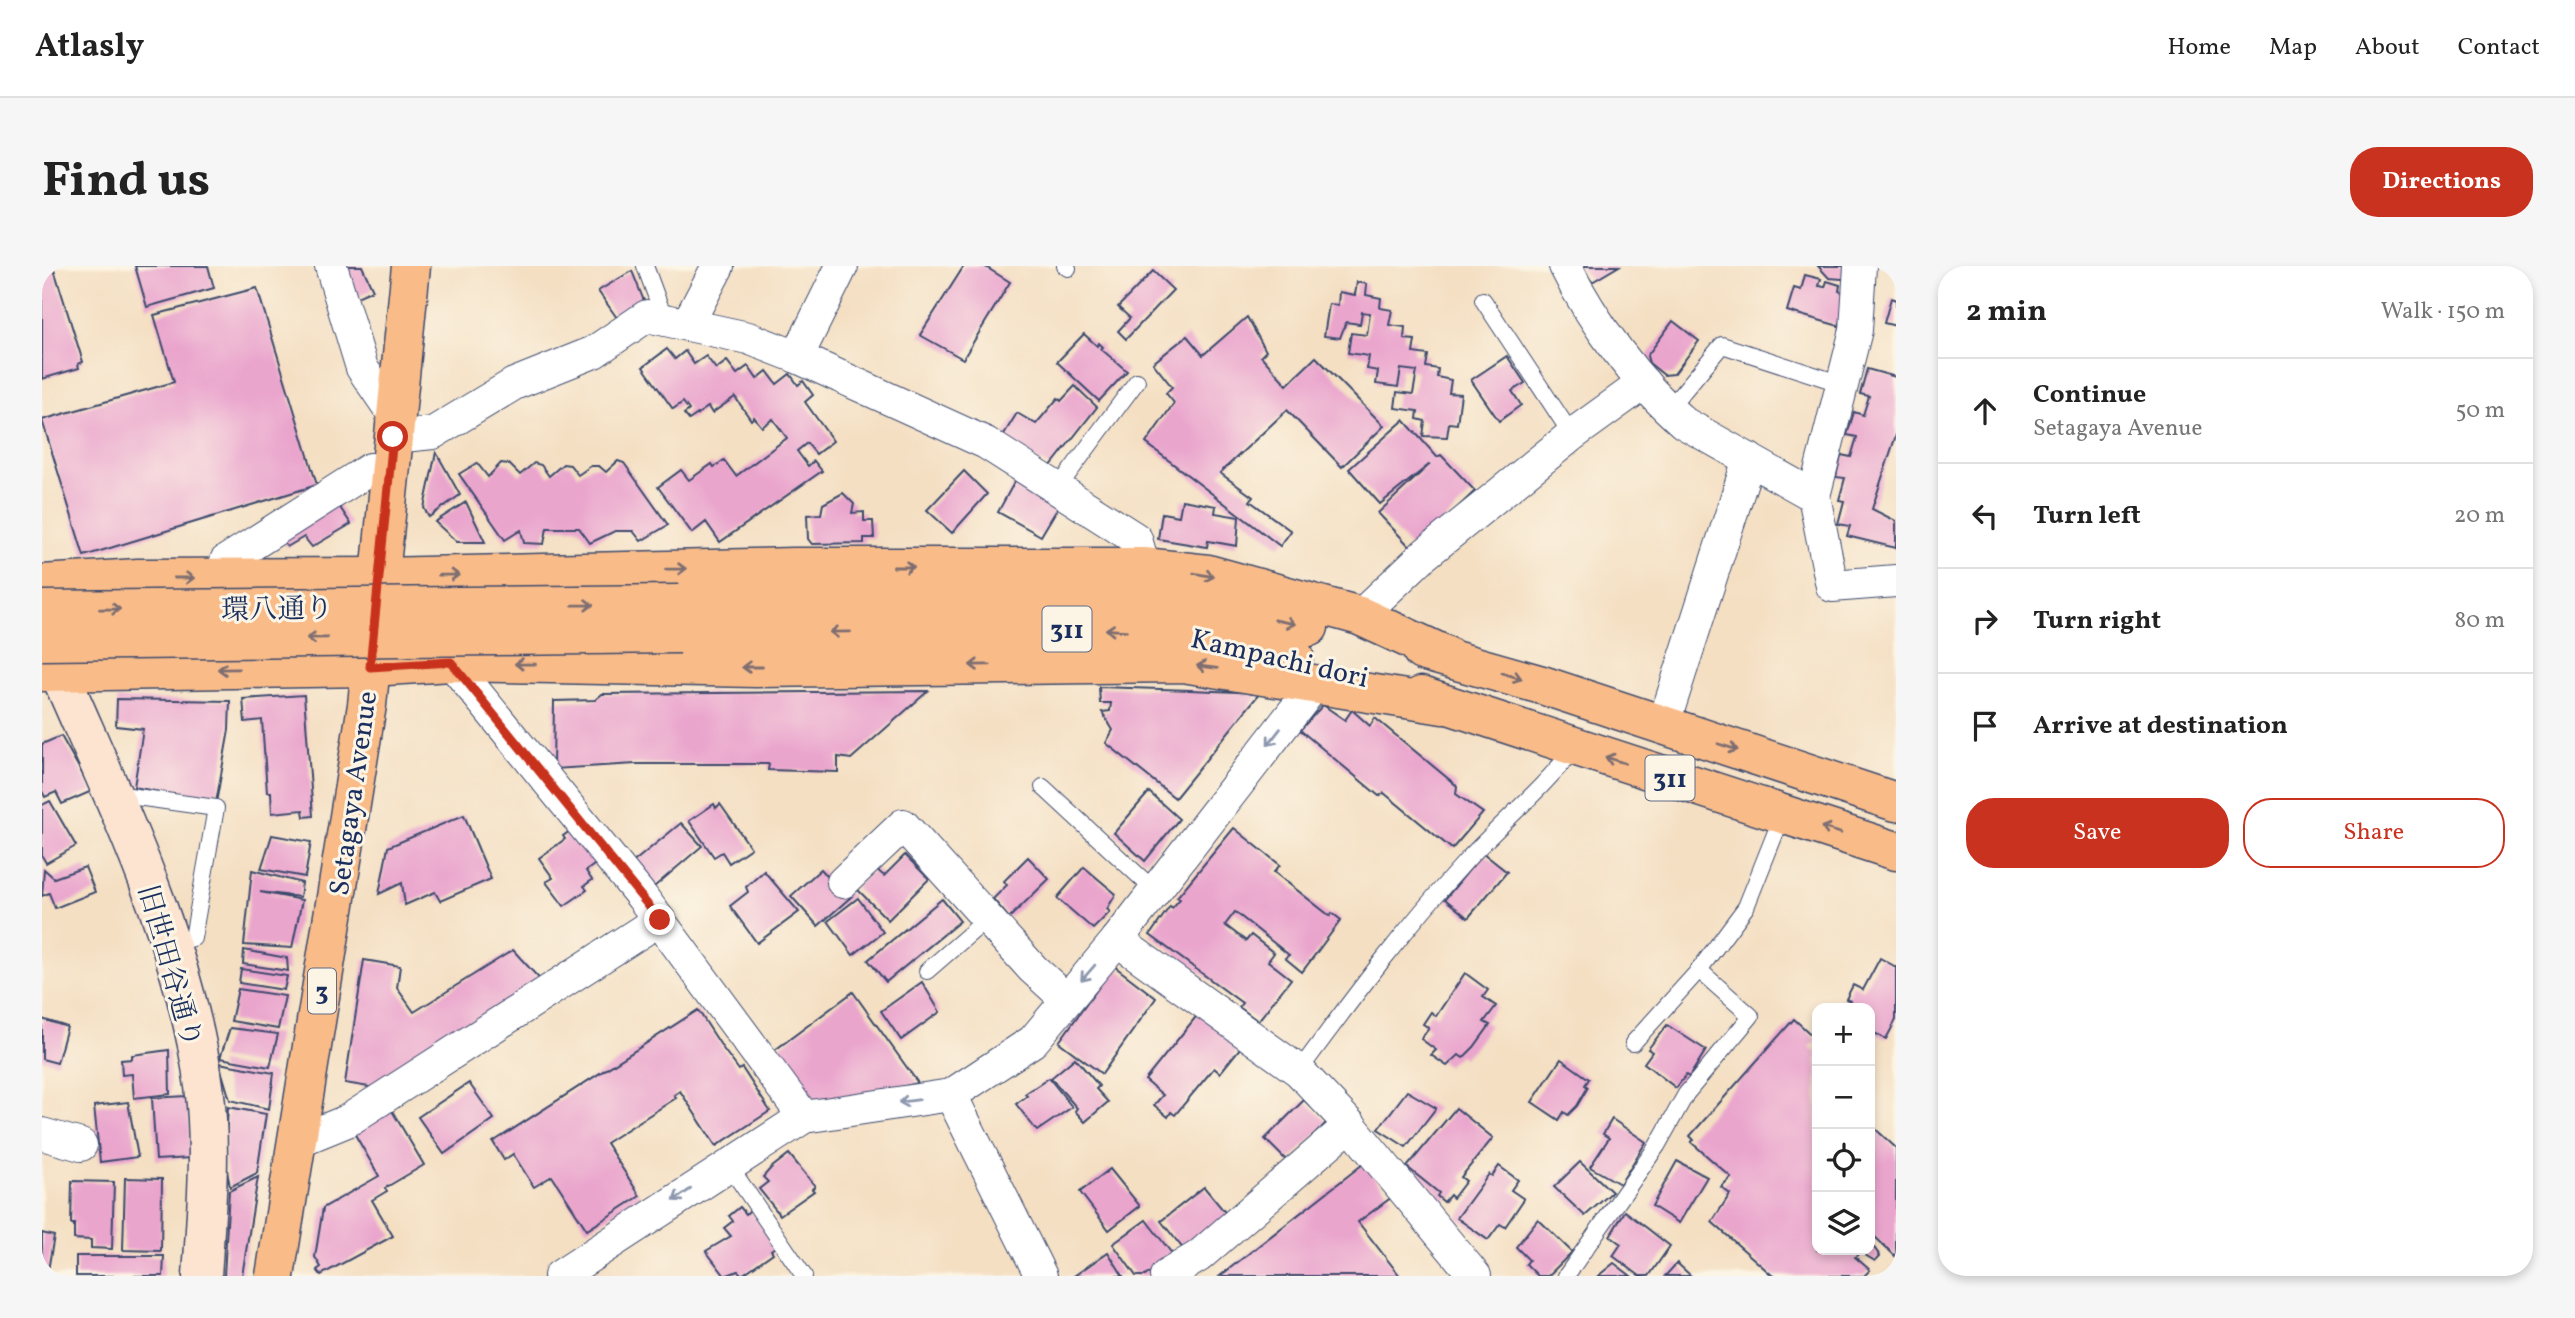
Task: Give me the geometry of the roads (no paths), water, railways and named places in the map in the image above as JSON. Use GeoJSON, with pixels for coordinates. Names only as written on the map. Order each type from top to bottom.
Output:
{"type":"FeatureCollection","features":[{"type":"Feature","properties":{"kind":"main road","name":"Setagaya Avenue"},"geometry":{"type":"LineString","coordinates":[[275,1276],[367,705],[411,266]]}},
{"type":"Feature","properties":{"kind":"main road"},"geometry":{"type":"LineString","coordinates":[[42,584],[138,578],[380,577],[793,566],[1144,567],[1208,574],[1360,616],[1447,656]]}},
{"type":"Feature","properties":{"kind":"main road","name":"Kampachi dori"},"geometry":{"type":"LineString","coordinates":[[680,619],[1097,598],[1188,601],[1447,656],[1896,802]]}},
{"type":"Feature","properties":{"kind":"main road","name":"環八通り"},"geometry":{"type":"LineString","coordinates":[[42,610],[680,619]]}},
{"type":"Feature","properties":{"kind":"main road","name":"Kampachi dori"},"geometry":{"type":"LineString","coordinates":[[680,619],[1090,628],[1192,634],[1343,666],[1443,705],[1896,851]]}},
{"type":"Feature","properties":{"kind":"main road","name":"環八通り"},"geometry":{"type":"LineString","coordinates":[[48,662],[680,619]]}},
{"type":"Feature","properties":{"kind":"main road"},"geometry":{"type":"LineString","coordinates":[[48,662],[370,667],[451,662],[756,667],[1183,663],[1443,705]]}},
{"type":"Feature","properties":{"kind":"street"},"geometry":{"type":"LineString","coordinates":[[331,266],[362,368],[394,426],[433,433],[514,384],[594,352],[647,316],[748,338],[797,356],[986,443],[1136,539],[1144,567]]}},
{"type":"Feature","properties":{"kind":"street"},"geometry":{"type":"LineString","coordinates":[[676,322],[718,266]]}},
{"type":"Feature","properties":{"kind":"street"},"geometry":{"type":"LineString","coordinates":[[797,356],[842,266]]}},
{"type":"Feature","properties":{"kind":"street"},"geometry":{"type":"LineString","coordinates":[[1565,266],[1580,297],[1644,383],[1668,410],[1684,423],[1814,496]]}},
{"type":"Feature","properties":{"kind":"street"},"geometry":{"type":"LineString","coordinates":[[1860,266],[1856,330],[1814,496],[1832,586],[1896,581]]}},
{"type":"Feature","properties":{"kind":"street"},"geometry":{"type":"LineString","coordinates":[[1360,616],[1424,555],[1572,435],[1644,383]]}},
{"type":"Feature","properties":{"kind":"street"},"geometry":{"type":"LineString","coordinates":[[1663,726],[1749,459]]}},
{"type":"Feature","properties":{"kind":"street"},"geometry":{"type":"LineString","coordinates":[[226,561],[370,470]]}},
{"type":"Feature","properties":{"kind":"street","name":"旧世田谷通り"},"geometry":{"type":"LineString","coordinates":[[48,662],[112,794],[170,946],[204,1086],[208,1160],[202,1276]]}},
{"type":"Feature","properties":{"kind":"street"},"geometry":{"type":"LineString","coordinates":[[451,662],[660,920],[804,1117]]}},
{"type":"Feature","properties":{"kind":"street"},"geometry":{"type":"LineString","coordinates":[[560,1276],[728,1164],[804,1117],[951,1095],[1033,1041],[1117,940],[1316,683]]}},
{"type":"Feature","properties":{"kind":"street"},"geometry":{"type":"LineString","coordinates":[[843,882],[903,825],[1066,999]]}},
{"type":"Feature","properties":{"kind":"street"},"geometry":{"type":"LineString","coordinates":[[298,1141],[347,1121],[660,920]]}},
{"type":"Feature","properties":{"kind":"street"},"geometry":{"type":"LineString","coordinates":[[1117,940],[1299,1071],[1350,1125],[1475,1276]]}},
{"type":"Feature","properties":{"kind":"street"},"geometry":{"type":"LineString","coordinates":[[951,1095],[1041,1276]]}},
{"type":"Feature","properties":{"kind":"street"},"geometry":{"type":"LineString","coordinates":[[1166,1276],[1199,1256],[1350,1125]]}},
{"type":"Feature","properties":{"kind":"street"},"geometry":{"type":"LineString","coordinates":[[42,1134],[81,1145]]}},
{"type":"Feature","properties":{"kind":"lane"},"geometry":{"type":"LineString","coordinates":[[645,266],[676,322]]}},
{"type":"Feature","properties":{"kind":"lane"},"geometry":{"type":"LineString","coordinates":[[1483,300],[1572,435]]}},
{"type":"Feature","properties":{"kind":"lane"},"geometry":{"type":"LineString","coordinates":[[1668,410],[1722,345],[1842,384]]}},
{"type":"Feature","properties":{"kind":"lane"},"geometry":{"type":"LineString","coordinates":[[1057,489],[1137,381]]}},
{"type":"Feature","properties":{"kind":"lane"},"geometry":{"type":"LineString","coordinates":[[1299,1071],[1346,1007],[1464,863],[1560,766],[1575,747]]}},
{"type":"Feature","properties":{"kind":"lane"},"geometry":{"type":"LineString","coordinates":[[1043,787],[1154,890]]}},
{"type":"Feature","properties":{"kind":"lane"},"geometry":{"type":"LineString","coordinates":[[112,794],[216,808],[193,938],[170,946]]}},
{"type":"Feature","properties":{"kind":"lane"},"geometry":{"type":"LineString","coordinates":[[1633,1043],[1699,970],[1746,907],[1783,814]]}},
{"type":"Feature","properties":{"kind":"lane"},"geometry":{"type":"LineString","coordinates":[[927,971],[988,918]]}},
{"type":"Feature","properties":{"kind":"lane"},"geometry":{"type":"LineString","coordinates":[[1566,1276],[1657,1146],[1686,1094],[1751,1016],[1699,970]]}},
{"type":"Feature","properties":{"kind":"lane"},"geometry":{"type":"LineString","coordinates":[[728,1164],[804,1276]]}}]}
